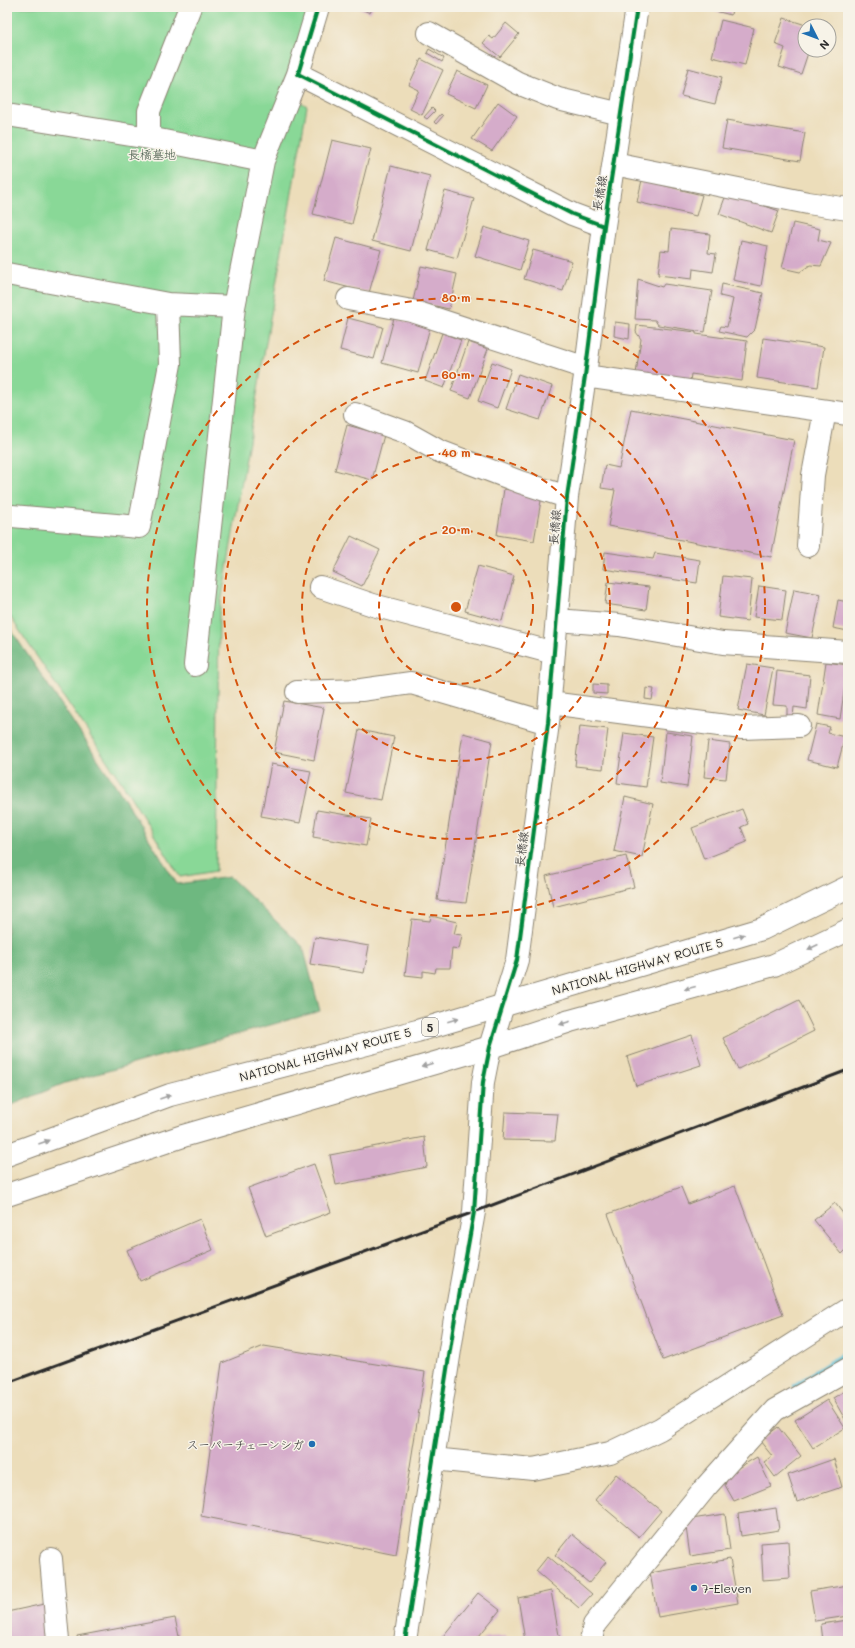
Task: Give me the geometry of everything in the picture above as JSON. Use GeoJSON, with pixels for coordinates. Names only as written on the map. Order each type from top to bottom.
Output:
{"type":"FeatureCollection","features":[{"type":"Feature","properties":{"kind":"main road"},"geometry":{"type":"LineString","coordinates":[[149,138],[149,111],[190,7]]}},
{"type":"Feature","properties":{"kind":"main road"},"geometry":{"type":"LineString","coordinates":[[195,665],[234,307],[263,161],[298,74],[318,7]]}},
{"type":"Feature","properties":{"kind":"main road","name":"長橋線"},"geometry":{"type":"LineString","coordinates":[[405,1641],[474,1212],[483,1082],[490,1047],[504,1006],[517,960],[549,713],[567,497],[586,372],[604,226],[637,7]]}},
{"type":"Feature","properties":{"kind":"main road"},"geometry":{"type":"LineString","coordinates":[[429,33],[518,83],[558,99],[621,114]]}},
{"type":"Feature","properties":{"kind":"main road"},"geometry":{"type":"LineString","coordinates":[[298,74],[572,214],[604,226]]}},
{"type":"Feature","properties":{"kind":"main road"},"geometry":{"type":"LineString","coordinates":[[7,115],[149,138],[263,161]]}},
{"type":"Feature","properties":{"kind":"main road"},"geometry":{"type":"LineString","coordinates":[[614,164],[808,203],[848,209]]}},
{"type":"Feature","properties":{"kind":"main road"},"geometry":{"type":"LineString","coordinates":[[7,274],[168,304],[234,307]]}},
{"type":"Feature","properties":{"kind":"main road"},"geometry":{"type":"LineString","coordinates":[[348,300],[412,311],[586,372],[848,414]]}},
{"type":"Feature","properties":{"kind":"main road"},"geometry":{"type":"LineString","coordinates":[[12,516],[139,527],[170,364],[168,304]]}},
{"type":"Feature","properties":{"kind":"main road"},"geometry":{"type":"LineString","coordinates":[[808,546],[813,475],[825,411]]}},
{"type":"Feature","properties":{"kind":"main road"},"geometry":{"type":"LineString","coordinates":[[355,414],[405,432],[439,451],[520,482],[567,497]]}},
{"type":"Feature","properties":{"kind":"main road"},"geometry":{"type":"LineString","coordinates":[[320,587],[373,606],[554,653]]}},
{"type":"Feature","properties":{"kind":"main road"},"geometry":{"type":"LineString","coordinates":[[557,620],[619,625],[723,643],[848,652]]}},
{"type":"Feature","properties":{"kind":"main road"},"geometry":{"type":"LineString","coordinates":[[297,692],[361,690],[411,684],[549,713],[742,728],[800,726]]}},
{"type":"Feature","properties":{"kind":"main road","name":"NATIONAL HIGHWAY ROUTE 5"},"geometry":{"type":"LineString","coordinates":[[7,1156],[170,1095],[410,1033],[762,929],[848,887]]}},
{"type":"Feature","properties":{"kind":"main road"},"geometry":{"type":"LineString","coordinates":[[7,1195],[183,1136],[490,1047],[570,1021],[774,965],[848,930]]}},
{"type":"Feature","properties":{"kind":"main road"},"geometry":{"type":"LineString","coordinates":[[434,1459],[533,1469],[610,1453],[660,1429],[848,1309]]}},
{"type":"Feature","properties":{"kind":"main road"},"geometry":{"type":"LineString","coordinates":[[591,1641],[594,1625],[705,1488],[775,1410],[848,1369]]}},
{"type":"Feature","properties":{"kind":"main road"},"geometry":{"type":"LineString","coordinates":[[51,1560],[58,1641]]}},
{"type":"Feature","properties":{"kind":"green space","name":"長橋墓地"},"geometry":{"type":"Polygon","coordinates":[[[7,7],[310,7],[282,90],[307,106],[219,614],[216,871],[180,877],[124,786],[7,612],[7,7]]]}},
{"type":"Feature","properties":{"kind":"green space"},"geometry":{"type":"Polygon","coordinates":[[[7,624],[118,789],[177,884],[230,877],[303,947],[320,1011],[65,1083],[7,1107],[7,624]]]}},
{"type":"Feature","properties":{"kind":"building"},"geometry":{"type":"Polygon","coordinates":[[[357,7],[373,7],[370,13],[357,7]]]}},
{"type":"Feature","properties":{"kind":"building"},"geometry":{"type":"Polygon","coordinates":[[[699,7],[732,7],[731,15],[699,7]]]}},
{"type":"Feature","properties":{"kind":"building"},"geometry":{"type":"Polygon","coordinates":[[[784,18],[797,22],[797,58],[806,58],[801,74],[779,67],[785,48],[775,44],[784,18]]]}},
{"type":"Feature","properties":{"kind":"building"},"geometry":{"type":"Polygon","coordinates":[[[721,20],[754,28],[745,65],[712,57],[721,20]]]}},
{"type":"Feature","properties":{"kind":"building"},"geometry":{"type":"Polygon","coordinates":[[[506,23],[519,34],[500,57],[483,43],[489,36],[493,39],[506,23]]]}},
{"type":"Feature","properties":{"kind":"building"},"geometry":{"type":"Polygon","coordinates":[[[429,49],[444,58],[442,62],[427,53],[429,49]]]}},
{"type":"Feature","properties":{"kind":"building"},"geometry":{"type":"Polygon","coordinates":[[[421,59],[443,70],[422,115],[410,109],[419,90],[409,85],[421,59]]]}},
{"type":"Feature","properties":{"kind":"building"},"geometry":{"type":"Polygon","coordinates":[[[688,68],[722,77],[715,104],[681,96],[688,68]]]}},
{"type":"Feature","properties":{"kind":"building"},"geometry":{"type":"Polygon","coordinates":[[[457,71],[487,85],[476,108],[446,94],[457,71]]]}},
{"type":"Feature","properties":{"kind":"building"},"geometry":{"type":"Polygon","coordinates":[[[498,102],[517,116],[492,151],[472,139],[498,102]]]}},
{"type":"Feature","properties":{"kind":"building"},"geometry":{"type":"Polygon","coordinates":[[[432,108],[435,111],[427,119],[424,117],[432,108]]]}},
{"type":"Feature","properties":{"kind":"building"},"geometry":{"type":"Polygon","coordinates":[[[441,114],[443,116],[436,124],[434,122],[441,114]]]}},
{"type":"Feature","properties":{"kind":"building"},"geometry":{"type":"Polygon","coordinates":[[[727,120],[805,133],[800,161],[722,148],[727,120]]]}},
{"type":"Feature","properties":{"kind":"building"},"geometry":{"type":"Polygon","coordinates":[[[332,140],[371,149],[352,224],[313,214],[332,140]]]}},
{"type":"Feature","properties":{"kind":"building"},"geometry":{"type":"Polygon","coordinates":[[[391,166],[430,176],[411,251],[372,241],[391,166]]]}},
{"type":"Feature","properties":{"kind":"building"},"geometry":{"type":"Polygon","coordinates":[[[642,180],[702,195],[696,216],[637,202],[642,180]]]}},
{"type":"Feature","properties":{"kind":"building"},"geometry":{"type":"Polygon","coordinates":[[[445,191],[474,199],[457,258],[428,250],[445,191]]]}},
{"type":"Feature","properties":{"kind":"building"},"geometry":{"type":"Polygon","coordinates":[[[727,192],[779,211],[771,233],[719,214],[727,192]]]}},
{"type":"Feature","properties":{"kind":"building"},"geometry":{"type":"Polygon","coordinates":[[[793,223],[820,229],[818,240],[831,243],[821,266],[810,265],[800,272],[782,268],[793,223]]]}},
{"type":"Feature","properties":{"kind":"building"},"geometry":{"type":"Polygon","coordinates":[[[484,227],[529,241],[520,270],[475,256],[484,227]]]}},
{"type":"Feature","properties":{"kind":"building"},"geometry":{"type":"Polygon","coordinates":[[[671,229],[710,234],[708,253],[716,254],[713,272],[693,269],[692,279],[658,275],[661,250],[669,251],[671,229]]]}},
{"type":"Feature","properties":{"kind":"building"},"geometry":{"type":"Polygon","coordinates":[[[336,238],[381,250],[369,293],[324,281],[336,238]]]}},
{"type":"Feature","properties":{"kind":"building"},"geometry":{"type":"Polygon","coordinates":[[[741,240],[768,246],[761,286],[733,280],[741,240]]]}},
{"type":"Feature","properties":{"kind":"building"},"geometry":{"type":"Polygon","coordinates":[[[533,250],[572,261],[563,291],[524,279],[533,250]]]}},
{"type":"Feature","properties":{"kind":"building"},"geometry":{"type":"Polygon","coordinates":[[[421,266],[457,274],[449,309],[413,301],[421,266]]]}},
{"type":"Feature","properties":{"kind":"building"},"geometry":{"type":"Polygon","coordinates":[[[638,279],[662,287],[664,284],[712,291],[705,332],[658,325],[655,320],[635,319],[638,279]]]}},
{"type":"Feature","properties":{"kind":"building"},"geometry":{"type":"Polygon","coordinates":[[[722,284],[763,293],[755,329],[747,337],[719,331],[721,326],[727,327],[733,299],[720,296],[722,284]]]}},
{"type":"Feature","properties":{"kind":"building"},"geometry":{"type":"Polygon","coordinates":[[[348,318],[383,327],[374,359],[340,350],[348,318]]]}},
{"type":"Feature","properties":{"kind":"building"},"geometry":{"type":"Polygon","coordinates":[[[394,318],[430,327],[418,373],[382,363],[394,318]]]}},
{"type":"Feature","properties":{"kind":"building"},"geometry":{"type":"Polygon","coordinates":[[[615,322],[630,324],[629,339],[614,336],[615,322]]]}},
{"type":"Feature","properties":{"kind":"building"},"geometry":{"type":"Polygon","coordinates":[[[637,325],[696,332],[696,334],[747,341],[742,381],[691,374],[690,381],[636,374],[641,339],[636,332],[637,325]]]}},
{"type":"Feature","properties":{"kind":"building"},"geometry":{"type":"Polygon","coordinates":[[[442,333],[461,340],[444,388],[425,381],[442,333]]]}},
{"type":"Feature","properties":{"kind":"building"},"geometry":{"type":"Polygon","coordinates":[[[763,338],[824,347],[818,387],[757,378],[763,338]]]}},
{"type":"Feature","properties":{"kind":"building"},"geometry":{"type":"Polygon","coordinates":[[[468,342],[488,349],[470,398],[451,391],[468,342]]]}},
{"type":"Feature","properties":{"kind":"building"},"geometry":{"type":"Polygon","coordinates":[[[492,362],[511,369],[497,408],[478,401],[492,362]]]}},
{"type":"Feature","properties":{"kind":"building"},"geometry":{"type":"Polygon","coordinates":[[[518,374],[552,386],[540,420],[506,409],[518,374]]]}},
{"type":"Feature","properties":{"kind":"building"},"geometry":{"type":"Polygon","coordinates":[[[631,409],[794,440],[771,557],[608,526],[615,490],[601,488],[605,465],[619,468],[631,409]]]}},
{"type":"Feature","properties":{"kind":"building"},"geometry":{"type":"Polygon","coordinates":[[[347,425],[384,435],[372,480],[335,470],[347,425]]]}},
{"type":"Feature","properties":{"kind":"building"},"geometry":{"type":"Polygon","coordinates":[[[504,489],[542,495],[534,541],[497,535],[504,489]]]}},
{"type":"Feature","properties":{"kind":"building"},"geometry":{"type":"Polygon","coordinates":[[[351,536],[380,550],[362,586],[333,572],[351,536]]]}},
{"type":"Feature","properties":{"kind":"building"},"geometry":{"type":"Polygon","coordinates":[[[605,552],[653,559],[655,553],[700,560],[697,583],[603,569],[605,552]]]}},
{"type":"Feature","properties":{"kind":"building"},"geometry":{"type":"Polygon","coordinates":[[[478,566],[514,576],[502,621],[465,611],[478,566]]]}},
{"type":"Feature","properties":{"kind":"building"},"geometry":{"type":"Polygon","coordinates":[[[723,576],[752,579],[748,621],[718,617],[723,576]]]}},
{"type":"Feature","properties":{"kind":"building"},"geometry":{"type":"Polygon","coordinates":[[[608,582],[649,587],[646,610],[605,604],[608,582]]]}},
{"type":"Feature","properties":{"kind":"building"},"geometry":{"type":"Polygon","coordinates":[[[759,586],[786,590],[782,620],[754,617],[759,586]]]}},
{"type":"Feature","properties":{"kind":"building"},"geometry":{"type":"Polygon","coordinates":[[[794,589],[821,594],[812,638],[785,633],[794,589]]]}},
{"type":"Feature","properties":{"kind":"building"},"geometry":{"type":"Polygon","coordinates":[[[838,600],[848,602],[848,631],[833,628],[838,600]]]}},
{"type":"Feature","properties":{"kind":"building"},"geometry":{"type":"Polygon","coordinates":[[[826,662],[848,665],[840,719],[818,715],[826,662]]]}},
{"type":"Feature","properties":{"kind":"building"},"geometry":{"type":"Polygon","coordinates":[[[747,664],[773,668],[764,715],[738,710],[747,664]]]}},
{"type":"Feature","properties":{"kind":"building"},"geometry":{"type":"Polygon","coordinates":[[[777,671],[810,675],[807,709],[794,707],[793,717],[787,716],[787,706],[773,705],[777,671]]]}},
{"type":"Feature","properties":{"kind":"building"},"geometry":{"type":"Polygon","coordinates":[[[593,684],[607,685],[607,694],[593,693],[593,684]]]}},
{"type":"Feature","properties":{"kind":"building"},"geometry":{"type":"Polygon","coordinates":[[[646,688],[654,689],[652,700],[645,699],[646,688]]]}},
{"type":"Feature","properties":{"kind":"building"},"geometry":{"type":"Polygon","coordinates":[[[284,701],[324,708],[314,760],[274,752],[284,701]]]}},
{"type":"Feature","properties":{"kind":"building"},"geometry":{"type":"Polygon","coordinates":[[[816,724],[830,727],[828,733],[845,737],[837,767],[807,760],[816,724]]]}},
{"type":"Feature","properties":{"kind":"building"},"geometry":{"type":"Polygon","coordinates":[[[580,726],[608,729],[603,769],[575,766],[580,726]]]}},
{"type":"Feature","properties":{"kind":"building"},"geometry":{"type":"Polygon","coordinates":[[[359,730],[394,737],[381,800],[346,793],[359,730]]]}},
{"type":"Feature","properties":{"kind":"building"},"geometry":{"type":"Polygon","coordinates":[[[666,732],[693,736],[687,787],[660,783],[666,732]]]}},
{"type":"Feature","properties":{"kind":"building"},"geometry":{"type":"Polygon","coordinates":[[[463,733],[492,741],[466,903],[437,900],[463,733]]]}},
{"type":"Feature","properties":{"kind":"building"},"geometry":{"type":"Polygon","coordinates":[[[624,733],[653,737],[646,787],[617,783],[624,733]]]}},
{"type":"Feature","properties":{"kind":"building"},"geometry":{"type":"Polygon","coordinates":[[[708,741],[730,744],[726,779],[704,777],[708,741]]]}},
{"type":"Feature","properties":{"kind":"building"},"geometry":{"type":"Polygon","coordinates":[[[271,764],[311,771],[300,823],[261,816],[271,764]]]}},
{"type":"Feature","properties":{"kind":"building"},"geometry":{"type":"Polygon","coordinates":[[[625,797],[653,804],[642,857],[614,851],[625,797]]]}},
{"type":"Feature","properties":{"kind":"building"},"geometry":{"type":"Polygon","coordinates":[[[742,809],[748,824],[741,827],[747,842],[704,859],[692,828],[742,809]]]}},
{"type":"Feature","properties":{"kind":"building"},"geometry":{"type":"Polygon","coordinates":[[[317,810],[371,819],[366,846],[313,837],[317,810]]]}},
{"type":"Feature","properties":{"kind":"building"},"geometry":{"type":"Polygon","coordinates":[[[626,856],[634,887],[553,907],[546,876],[626,856]]]}},
{"type":"Feature","properties":{"kind":"building"},"geometry":{"type":"Polygon","coordinates":[[[431,916],[457,922],[454,934],[462,935],[459,949],[452,948],[450,968],[436,968],[435,973],[423,971],[423,977],[405,975],[412,919],[430,921],[431,916]]]}},
{"type":"Feature","properties":{"kind":"building"},"geometry":{"type":"Polygon","coordinates":[[[315,937],[369,946],[364,973],[310,964],[315,937]]]}},
{"type":"Feature","properties":{"kind":"building"},"geometry":{"type":"Polygon","coordinates":[[[799,1000],[814,1031],[738,1069],[723,1038],[799,1000]]]}},
{"type":"Feature","properties":{"kind":"building"},"geometry":{"type":"Polygon","coordinates":[[[692,1035],[701,1065],[636,1086],[627,1057],[692,1035]]]}},
{"type":"Feature","properties":{"kind":"building"},"geometry":{"type":"Polygon","coordinates":[[[505,1112],[558,1114],[555,1141],[503,1140],[505,1112]]]}},
{"type":"Feature","properties":{"kind":"building"},"geometry":{"type":"Polygon","coordinates":[[[424,1137],[427,1167],[336,1185],[330,1155],[424,1137]]]}},
{"type":"Feature","properties":{"kind":"building"},"geometry":{"type":"Polygon","coordinates":[[[314,1164],[331,1212],[266,1236],[248,1188],[314,1164]]]}},
{"type":"Feature","properties":{"kind":"building"},"geometry":{"type":"Polygon","coordinates":[[[735,1186],[783,1315],[663,1360],[608,1214],[681,1187],[688,1204],[735,1186]]]}},
{"type":"Feature","properties":{"kind":"building"},"geometry":{"type":"Polygon","coordinates":[[[835,1203],[848,1220],[848,1248],[842,1254],[814,1220],[835,1203]]]}},
{"type":"Feature","properties":{"kind":"building"},"geometry":{"type":"Polygon","coordinates":[[[200,1219],[213,1250],[140,1281],[127,1250],[200,1219]]]}},
{"type":"Feature","properties":{"kind":"building","name":"スーパーチェーンシガ"},"geometry":{"type":"Polygon","coordinates":[[[264,1346],[425,1372],[396,1555],[201,1516],[222,1363],[264,1346]]]}},
{"type":"Feature","properties":{"kind":"building"},"geometry":{"type":"Polygon","coordinates":[[[848,1389],[848,1422],[847,1423],[833,1398],[848,1389]]]}},
{"type":"Feature","properties":{"kind":"building"},"geometry":{"type":"Polygon","coordinates":[[[827,1400],[845,1428],[813,1448],[795,1420],[827,1400]]]}},
{"type":"Feature","properties":{"kind":"building"},"geometry":{"type":"Polygon","coordinates":[[[778,1427],[801,1456],[775,1477],[764,1462],[772,1456],[760,1441],[778,1427]]]}},
{"type":"Feature","properties":{"kind":"building"},"geometry":{"type":"Polygon","coordinates":[[[757,1457],[771,1486],[734,1501],[725,1485],[729,1473],[757,1457]]]}},
{"type":"Feature","properties":{"kind":"building"},"geometry":{"type":"Polygon","coordinates":[[[834,1459],[842,1487],[797,1502],[788,1475],[834,1459]]]}},
{"type":"Feature","properties":{"kind":"building"},"geometry":{"type":"Polygon","coordinates":[[[616,1474],[661,1511],[639,1537],[595,1500],[616,1474]]]}},
{"type":"Feature","properties":{"kind":"building"},"geometry":{"type":"Polygon","coordinates":[[[776,1508],[779,1530],[741,1536],[738,1514],[776,1508]]]}},
{"type":"Feature","properties":{"kind":"building"},"geometry":{"type":"Polygon","coordinates":[[[725,1514],[730,1550],[690,1556],[685,1520],[725,1514]]]}},
{"type":"Feature","properties":{"kind":"building"},"geometry":{"type":"Polygon","coordinates":[[[572,1534],[606,1562],[589,1583],[555,1555],[572,1534]]]}},
{"type":"Feature","properties":{"kind":"building"},"geometry":{"type":"Polygon","coordinates":[[[788,1541],[790,1578],[763,1580],[761,1543],[788,1541]]]}},
{"type":"Feature","properties":{"kind":"building"},"geometry":{"type":"Polygon","coordinates":[[[548,1556],[592,1594],[579,1608],[536,1571],[548,1556]]]}},
{"type":"Feature","properties":{"kind":"building","name":"7-Eleven"},"geometry":{"type":"Polygon","coordinates":[[[730,1559],[738,1603],[658,1617],[650,1573],[730,1559]]]}},
{"type":"Feature","properties":{"kind":"building"},"geometry":{"type":"Polygon","coordinates":[[[848,1585],[848,1616],[815,1621],[810,1591],[848,1585]]]}},
{"type":"Feature","properties":{"kind":"building"},"geometry":{"type":"Polygon","coordinates":[[[551,1591],[560,1641],[525,1641],[518,1598],[551,1591]]]}},
{"type":"Feature","properties":{"kind":"building"},"geometry":{"type":"Polygon","coordinates":[[[478,1593],[500,1610],[475,1641],[439,1641],[478,1593]]]}},
{"type":"Feature","properties":{"kind":"building"},"geometry":{"type":"Polygon","coordinates":[[[44,1604],[51,1639],[43,1641],[7,1641],[7,1612],[44,1604]]]}},
{"type":"Feature","properties":{"kind":"building"},"geometry":{"type":"Polygon","coordinates":[[[175,1618],[180,1641],[78,1641],[77,1636],[175,1618]]]}},
{"type":"Feature","properties":{"kind":"building"},"geometry":{"type":"Polygon","coordinates":[[[848,1620],[848,1641],[823,1641],[821,1624],[848,1620]]]}},
{"type":"Feature","properties":{"kind":"building"},"geometry":{"type":"Polygon","coordinates":[[[506,1636],[507,1641],[481,1641],[486,1637],[506,1636]]]}},
{"type":"Feature","properties":{"kind":"waterway"},"geometry":{"type":"LineString","coordinates":[[797,1386],[848,1353]]}},
{"type":"Feature","properties":{"kind":"railway"},"geometry":{"type":"LineString","coordinates":[[7,1383],[474,1212],[848,1070]]}},
{"type":"Feature","properties":{"kind":"cycle path"},"geometry":{"type":"LineString","coordinates":[[318,7],[298,74],[572,214],[604,226]]}},
{"type":"Feature","properties":{"kind":"cycle path"},"geometry":{"type":"LineString","coordinates":[[405,1641],[454,1324],[474,1212],[483,1082],[490,1047],[517,960],[548,723],[567,497],[585,376],[604,226],[637,7]]}},
{"type":"Feature","properties":{"kind":"place","name":"スーパーチェーンシガ"},"geometry":{"type":"Point","coordinates":[312,1444]}},
{"type":"Feature","properties":{"kind":"place","name":"7-Eleven"},"geometry":{"type":"Point","coordinates":[694,1588]}}]}
